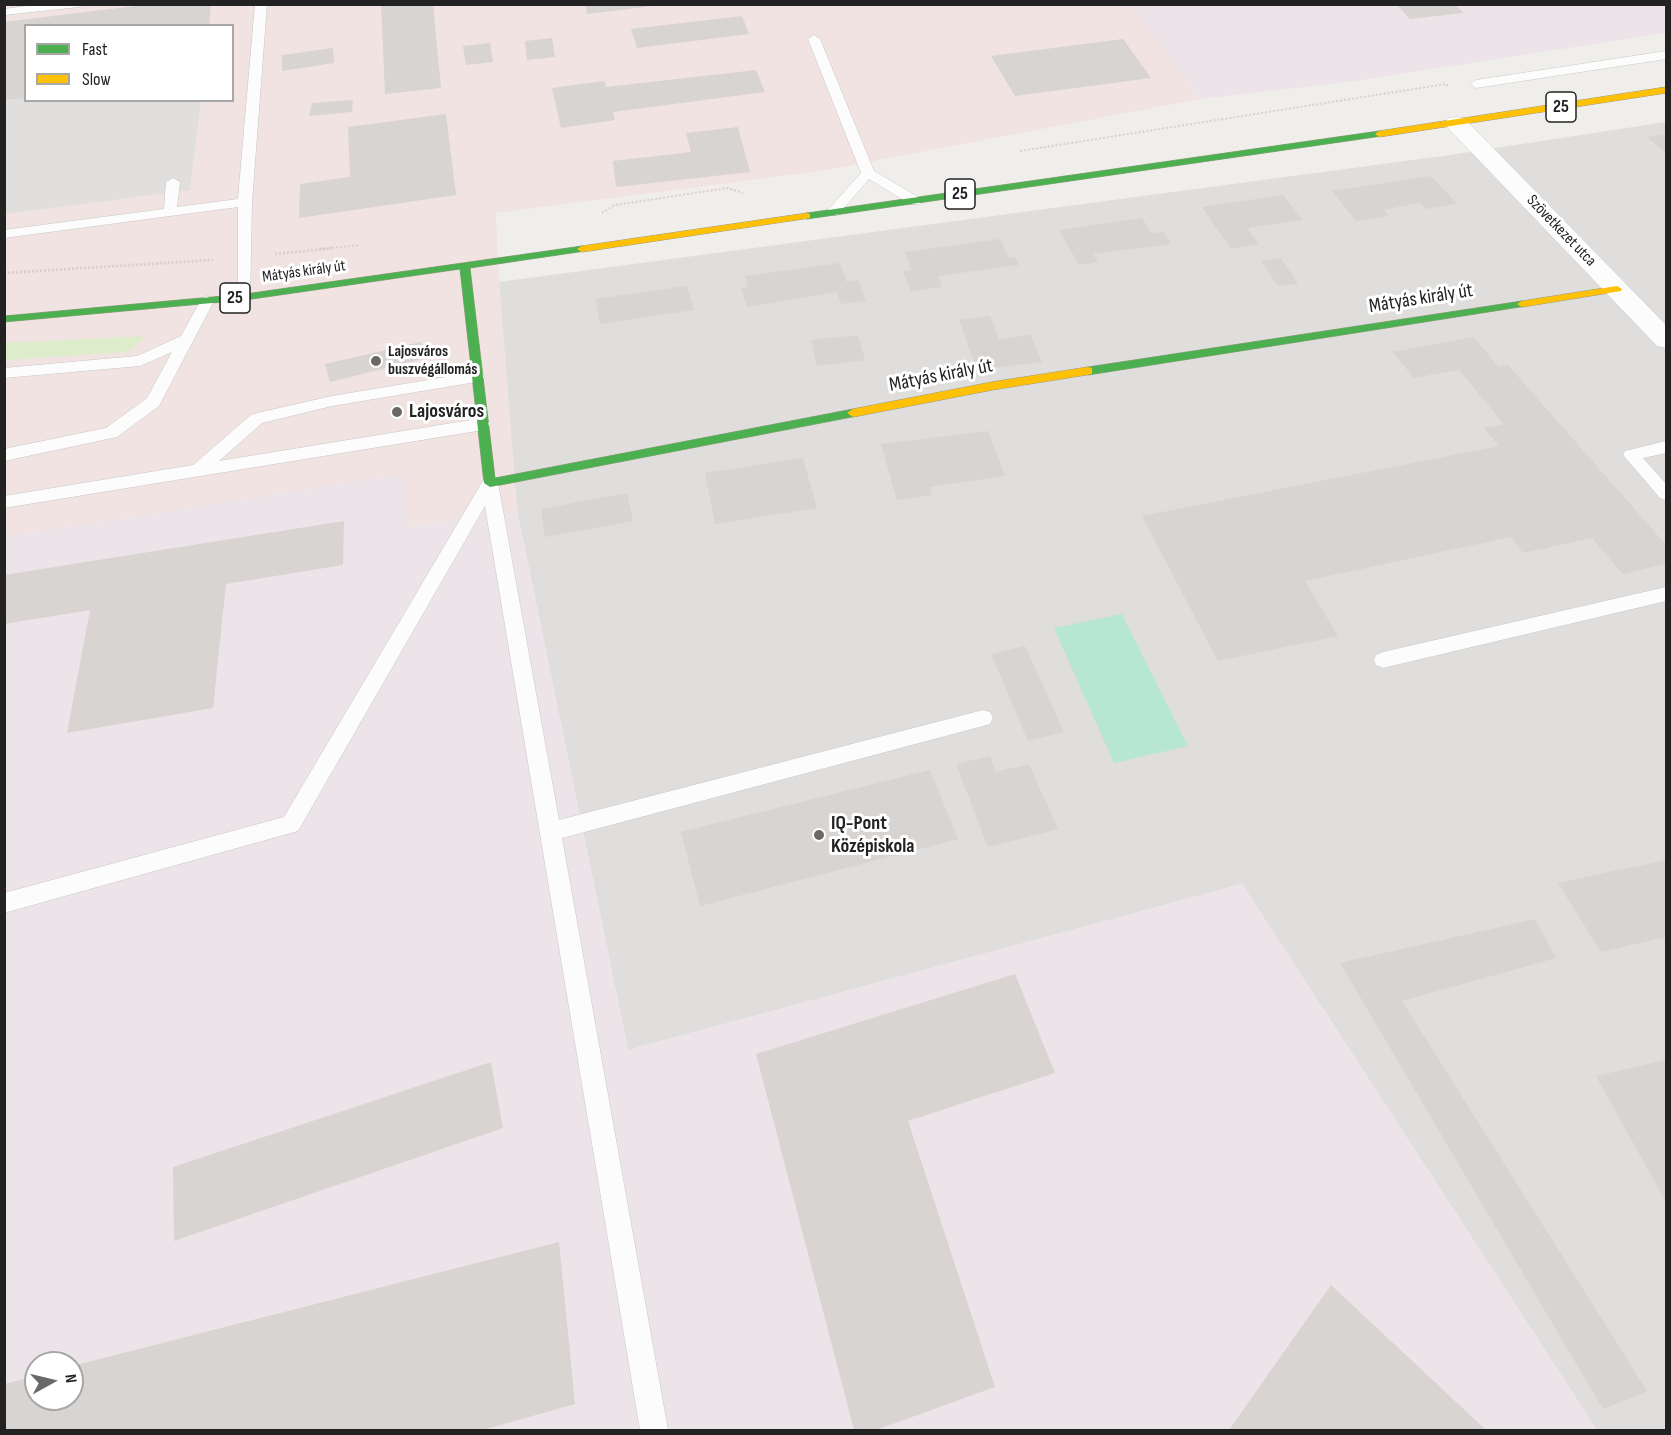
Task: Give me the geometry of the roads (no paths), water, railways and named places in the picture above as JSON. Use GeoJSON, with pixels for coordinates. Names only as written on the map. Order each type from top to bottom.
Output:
{"type":"FeatureCollection","features":[{"type":"Feature","properties":{"kind":"main road","name":"Mátyás király út"},"geometry":{"type":"LineString","coordinates":[[4,319],[245,297],[1483,119],[1666,90]]}},
{"type":"Feature","properties":{"kind":"main road"},"geometry":{"type":"LineString","coordinates":[[465,266],[490,483]]}},
{"type":"Feature","properties":{"kind":"main road","name":"Mátyás király út"},"geometry":{"type":"LineString","coordinates":[[490,483],[992,386],[1617,289]]}},
{"type":"Feature","properties":{"kind":"street","name":"Szövetkezet utca"},"geometry":{"type":"LineString","coordinates":[[1455,123],[1666,340]]}},
{"type":"Feature","properties":{"kind":"lane"},"geometry":{"type":"LineString","coordinates":[[4,12],[79,4]]}},
{"type":"Feature","properties":{"kind":"lane"},"geometry":{"type":"LineString","coordinates":[[245,297],[245,202],[261,4]]}},
{"type":"Feature","properties":{"kind":"lane"},"geometry":{"type":"LineString","coordinates":[[814,39],[868,173],[915,201]]}},
{"type":"Feature","properties":{"kind":"lane"},"geometry":{"type":"LineString","coordinates":[[1476,84],[1666,55]]}},
{"type":"Feature","properties":{"kind":"lane"},"geometry":{"type":"LineString","coordinates":[[833,212],[868,173]]}},
{"type":"Feature","properties":{"kind":"lane"},"geometry":{"type":"LineString","coordinates":[[170,213],[173,182]]}},
{"type":"Feature","properties":{"kind":"lane"},"geometry":{"type":"LineString","coordinates":[[4,234],[245,202]]}},
{"type":"Feature","properties":{"kind":"lane"},"geometry":{"type":"LineString","coordinates":[[4,455],[111,433],[153,402],[207,301]]}},
{"type":"Feature","properties":{"kind":"lane"},"geometry":{"type":"LineString","coordinates":[[4,373],[140,361],[185,340]]}},
{"type":"Feature","properties":{"kind":"lane"},"geometry":{"type":"LineString","coordinates":[[198,470],[257,418],[332,400],[476,377]]}},
{"type":"Feature","properties":{"kind":"lane"},"geometry":{"type":"LineString","coordinates":[[4,502],[483,424]]}},
{"type":"Feature","properties":{"kind":"lane"},"geometry":{"type":"LineString","coordinates":[[1666,447],[1631,455],[1666,494]]}},
{"type":"Feature","properties":{"kind":"lane"},"geometry":{"type":"LineString","coordinates":[[490,483],[654,1431]]}},
{"type":"Feature","properties":{"kind":"lane"},"geometry":{"type":"LineString","coordinates":[[4,903],[291,824],[490,483]]}},
{"type":"Feature","properties":{"kind":"lane"},"geometry":{"type":"LineString","coordinates":[[1383,660],[1666,594]]}},
{"type":"Feature","properties":{"kind":"lane"},"geometry":{"type":"LineString","coordinates":[[550,832],[983,718]]}},
{"type":"Feature","properties":{"kind":"place","name":"Lajosváros buszvégállomás"},"geometry":{"type":"Point","coordinates":[376,361]}},
{"type":"Feature","properties":{"kind":"place","name":"Lajosváros"},"geometry":{"type":"Point","coordinates":[397,412]}},
{"type":"Feature","properties":{"kind":"place","name":"IQ-Pont Középiskola"},"geometry":{"type":"Point","coordinates":[819,835]}}]}
